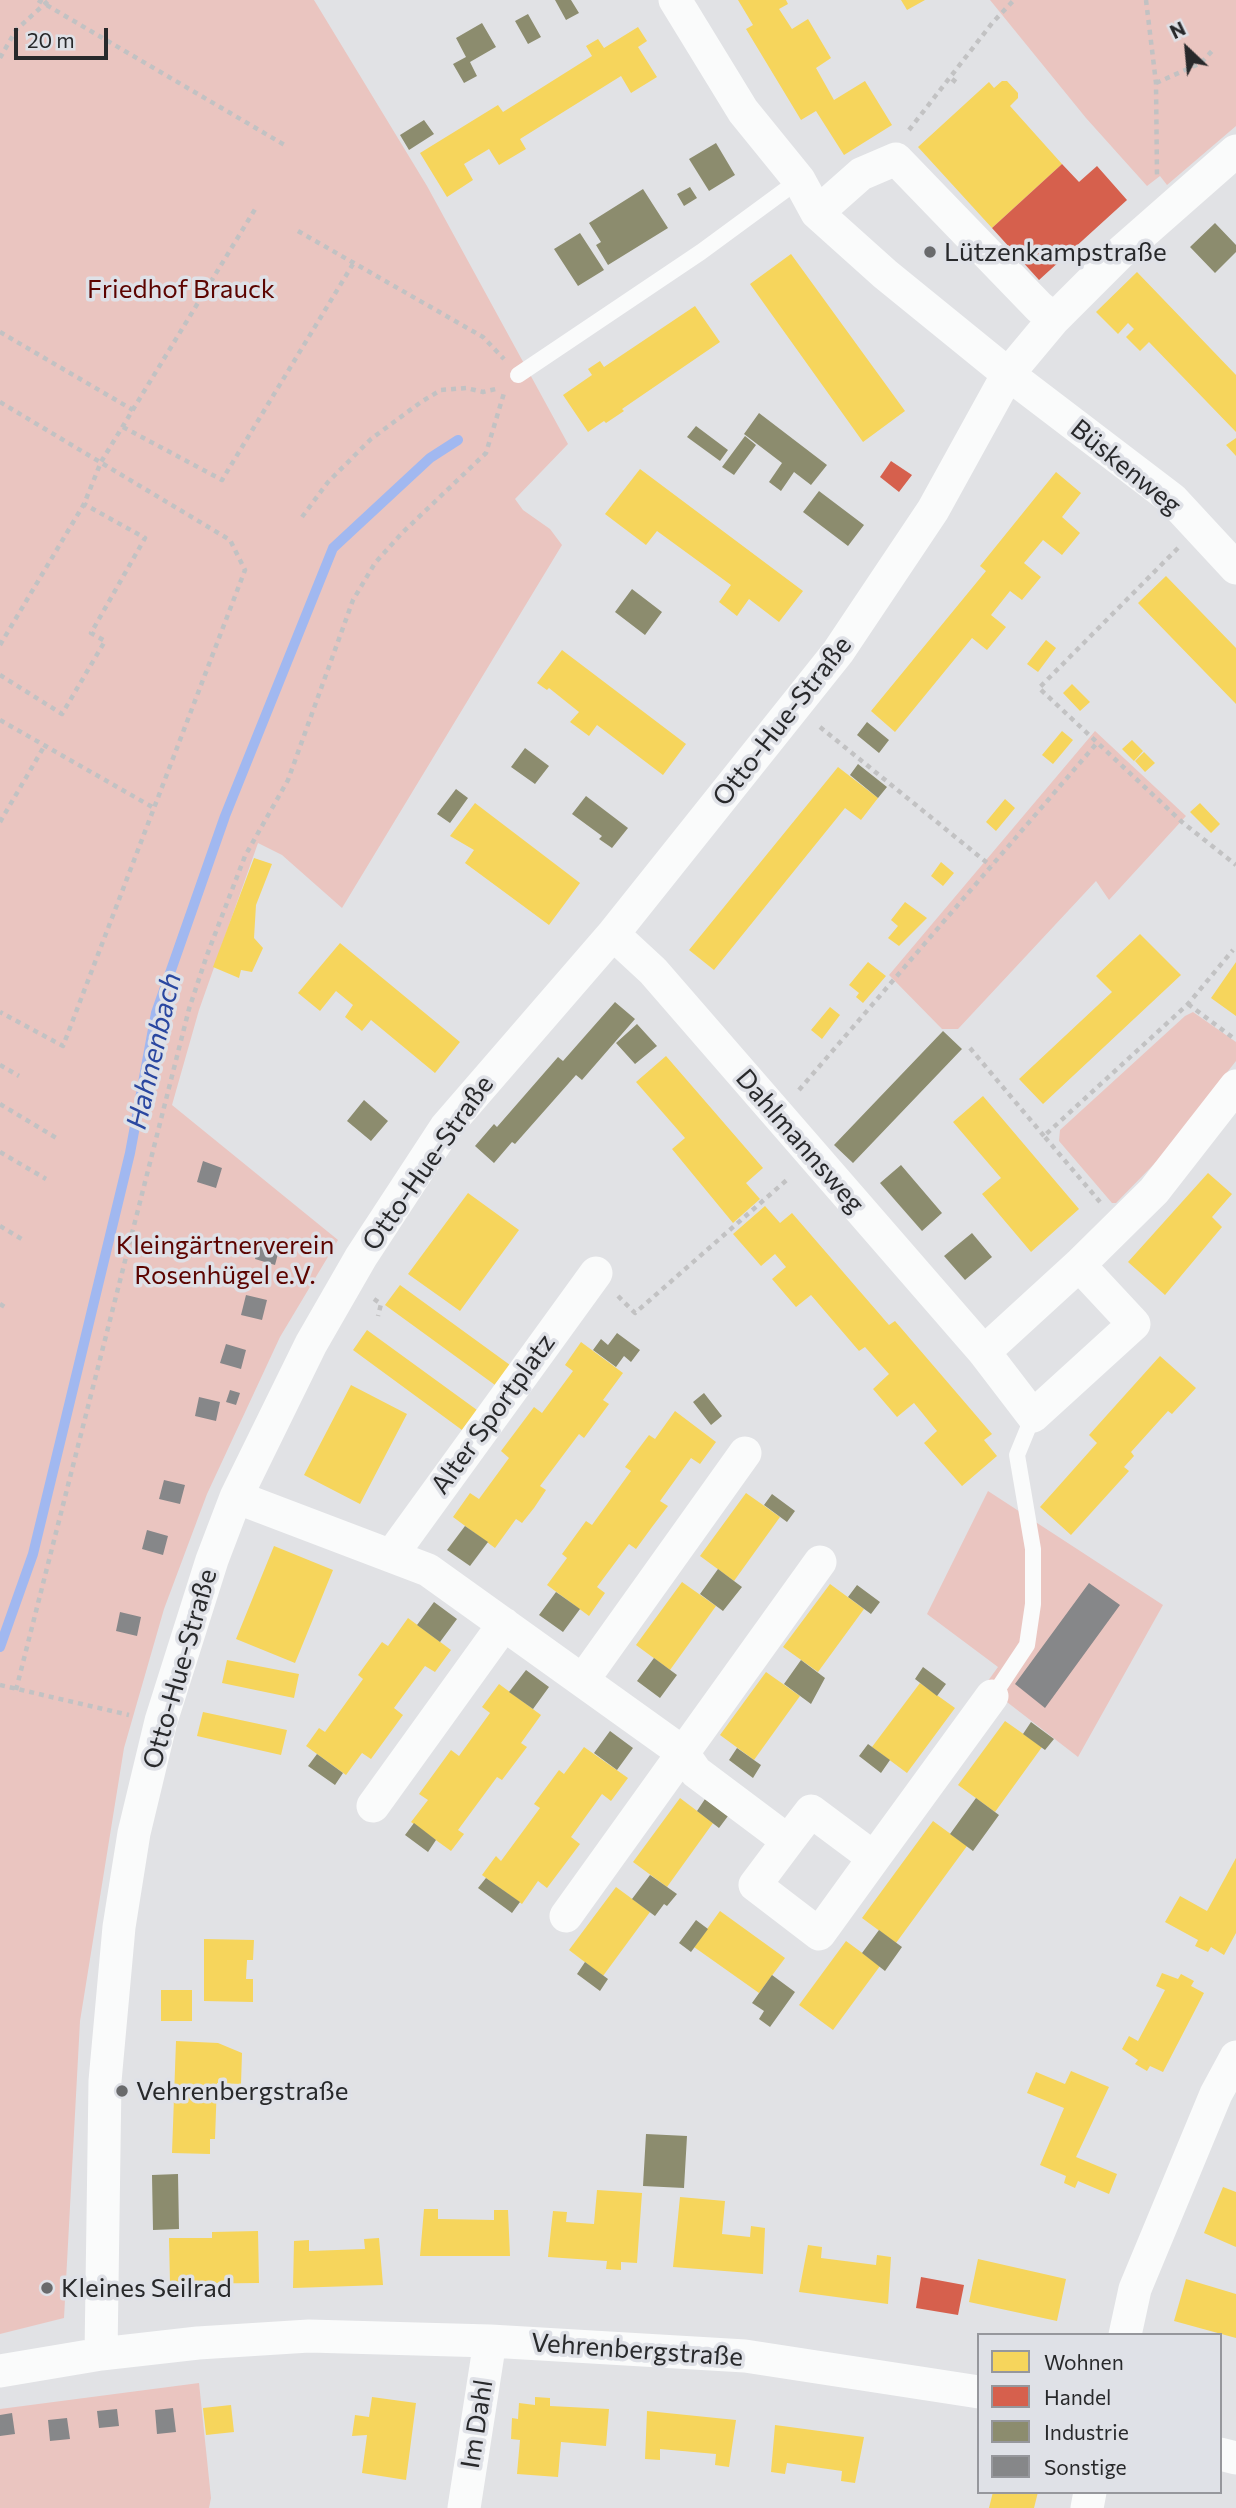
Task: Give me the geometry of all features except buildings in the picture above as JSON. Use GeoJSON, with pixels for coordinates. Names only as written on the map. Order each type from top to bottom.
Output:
{"type":"FeatureCollection","features":[{"type":"Feature","properties":{"kind":"street"},"geometry":{"type":"LineString","coordinates":[[675,0],[743,111],[799,180],[817,212],[897,272],[1008,374]]}},
{"type":"Feature","properties":{"kind":"street","name":"Otto-Hue-Straße"},"geometry":{"type":"LineString","coordinates":[[101,2354],[105,2081],[119,1927],[134,1833],[161,1721],[212,1560],[236,1497],[311,1344],[400,1195],[462,1108],[613,934],[838,652],[933,510],[1008,374],[1054,319],[1165,211],[1236,151]]}},
{"type":"Feature","properties":{"kind":"street"},"geometry":{"type":"LineString","coordinates":[[817,212],[861,174],[896,159],[962,234],[1054,319]]}},
{"type":"Feature","properties":{"kind":"street","name":"Büskenweg"},"geometry":{"type":"LineString","coordinates":[[1008,374],[1172,499],[1236,568]]}},
{"type":"Feature","properties":{"kind":"street","name":"Dahlmannsweg"},"geometry":{"type":"LineString","coordinates":[[613,934],[653,971],[984,1352],[1033,1416]]}},
{"type":"Feature","properties":{"kind":"street"},"geometry":{"type":"LineString","coordinates":[[984,1352],[1079,1265],[1154,1191],[1236,1086]]}},
{"type":"Feature","properties":{"kind":"street"},"geometry":{"type":"LineString","coordinates":[[1033,1416],[1134,1324],[1079,1265]]}},
{"type":"Feature","properties":{"kind":"street","name":"Alter Sportplatz"},"geometry":{"type":"LineString","coordinates":[[391,1556],[596,1273]]}},
{"type":"Feature","properties":{"kind":"street"},"geometry":{"type":"LineString","coordinates":[[583,1680],[745,1453]]}},
{"type":"Feature","properties":{"kind":"street"},"geometry":{"type":"LineString","coordinates":[[236,1497],[429,1570],[682,1752],[696,1772],[788,1841]]}},
{"type":"Feature","properties":{"kind":"street"},"geometry":{"type":"LineString","coordinates":[[566,1916],[820,1562]]}},
{"type":"Feature","properties":{"kind":"street"},"geometry":{"type":"LineString","coordinates":[[373,1806],[504,1624]]}},
{"type":"Feature","properties":{"kind":"street"},"geometry":{"type":"LineString","coordinates":[[874,1858],[811,1811],[755,1885],[818,1934],[874,1858],[995,1691]]}},
{"type":"Feature","properties":{"kind":"street"},"geometry":{"type":"LineString","coordinates":[[1125,2333],[1135,2289],[1216,2094],[1236,2057]]}},
{"type":"Feature","properties":{"kind":"street","name":"Vehrenbergstraße"},"geometry":{"type":"LineString","coordinates":[[0,2371],[101,2354],[198,2343],[309,2336],[490,2341],[745,2356],[977,2392]]}},
{"type":"Feature","properties":{"kind":"street","name":"Im Dahl"},"geometry":{"type":"LineString","coordinates":[[464,2508],[490,2341]]}},
{"type":"Feature","properties":{"kind":"lane"},"geometry":{"type":"LineString","coordinates":[[518,375],[701,252],[799,180]]}},
{"type":"Feature","properties":{"kind":"lane"},"geometry":{"type":"LineString","coordinates":[[995,1691],[1027,1645],[1033,1604],[1033,1549],[1017,1455],[1033,1416]]}},
{"type":"Feature","properties":{"kind":"path"},"geometry":{"type":"LineString","coordinates":[[38,0],[48,2],[288,148]]}},
{"type":"Feature","properties":{"kind":"path"},"geometry":{"type":"LineString","coordinates":[[896,159],[905,135],[952,79],[993,22],[1014,0]]}},
{"type":"Feature","properties":{"kind":"path"},"geometry":{"type":"LineString","coordinates":[[1146,0],[1156,83],[1157,182],[1165,211]]}},
{"type":"Feature","properties":{"kind":"path"},"geometry":{"type":"LineString","coordinates":[[0,58],[16,30],[48,2]]}},
{"type":"Feature","properties":{"kind":"path"},"geometry":{"type":"LineString","coordinates":[[1156,83],[1201,63],[1212,51]]}},
{"type":"Feature","properties":{"kind":"path"},"geometry":{"type":"LineString","coordinates":[[952,79],[957,83]]}},
{"type":"Feature","properties":{"kind":"path"},"geometry":{"type":"LineString","coordinates":[[0,645],[84,504],[101,462],[257,206]]}},
{"type":"Feature","properties":{"kind":"path"},"geometry":{"type":"LineString","coordinates":[[298,231],[483,337],[518,375]]}},
{"type":"Feature","properties":{"kind":"path"},"geometry":{"type":"LineString","coordinates":[[122,427],[222,480],[353,264]]}},
{"type":"Feature","properties":{"kind":"path"},"geometry":{"type":"LineString","coordinates":[[0,332],[133,410]]}},
{"type":"Feature","properties":{"kind":"path"},"geometry":{"type":"LineString","coordinates":[[16,1690],[189,1009],[207,955],[245,856],[288,780],[353,600],[375,563],[402,533],[486,453],[505,385],[483,392],[466,388],[442,390],[421,401],[371,439],[328,482],[302,517]]}},
{"type":"Feature","properties":{"kind":"path"},"geometry":{"type":"LineString","coordinates":[[0,402],[230,540],[245,570],[63,1046],[0,1012]]}},
{"type":"Feature","properties":{"kind":"path"},"geometry":{"type":"LineString","coordinates":[[0,675],[62,714],[105,641],[91,634],[145,538],[84,504]]}},
{"type":"Feature","properties":{"kind":"path"},"geometry":{"type":"LineString","coordinates":[[1198,527],[1040,688],[1182,822],[1236,865]]}},
{"type":"Feature","properties":{"kind":"path"},"geometry":{"type":"LineString","coordinates":[[795,706],[991,866]]}},
{"type":"Feature","properties":{"kind":"path"},"geometry":{"type":"LineString","coordinates":[[0,720],[154,808]]}},
{"type":"Feature","properties":{"kind":"path"},"geometry":{"type":"LineString","coordinates":[[778,1115],[1097,743]]}},
{"type":"Feature","properties":{"kind":"path"},"geometry":{"type":"LineString","coordinates":[[0,822],[45,746]]}},
{"type":"Feature","properties":{"kind":"path"},"geometry":{"type":"LineString","coordinates":[[1044,1136],[1188,1004],[1233,950]]}},
{"type":"Feature","properties":{"kind":"path"},"geometry":{"type":"LineString","coordinates":[[1188,1004],[1236,1040]]}},
{"type":"Feature","properties":{"kind":"path"},"geometry":{"type":"LineString","coordinates":[[970,1048],[1119,1225]]}},
{"type":"Feature","properties":{"kind":"path"},"geometry":{"type":"LineString","coordinates":[[0,1065],[19,1076]]}},
{"type":"Feature","properties":{"kind":"path"},"geometry":{"type":"LineString","coordinates":[[0,1104],[58,1139]]}},
{"type":"Feature","properties":{"kind":"path"},"geometry":{"type":"LineString","coordinates":[[0,1152],[46,1179]]}},
{"type":"Feature","properties":{"kind":"path"},"geometry":{"type":"LineString","coordinates":[[596,1273],[635,1313],[814,1156]]}},
{"type":"Feature","properties":{"kind":"path"},"geometry":{"type":"LineString","coordinates":[[0,1226],[25,1241]]}},
{"type":"Feature","properties":{"kind":"path"},"geometry":{"type":"LineString","coordinates":[[0,1304],[8,1309]]}},
{"type":"Feature","properties":{"kind":"path"},"geometry":{"type":"LineString","coordinates":[[0,1685],[161,1721]]}},
{"type":"Feature","properties":{"kind":"green space"},"geometry":{"type":"Polygon","coordinates":[[[0,0],[314,0],[427,186],[568,444],[515,499],[523,510],[550,529],[562,545],[342,908],[282,855],[258,843],[199,1010],[172,1105],[338,1240],[280,1337],[207,1494],[164,1609],[124,1748],[80,2021],[64,2318],[0,2334],[0,0]]]}},
{"type":"Feature","properties":{"kind":"green space"},"geometry":{"type":"Polygon","coordinates":[[[990,0],[1236,0],[1236,126],[1167,185],[1160,176],[1147,186],[1086,118],[990,0]]]}},
{"type":"Feature","properties":{"kind":"green space"},"geometry":{"type":"Polygon","coordinates":[[[1095,731],[1186,816],[1109,900],[1096,881],[958,1029],[942,1029],[889,975],[1095,731]]]}},
{"type":"Feature","properties":{"kind":"green space"},"geometry":{"type":"Polygon","coordinates":[[[1193,1012],[1236,1042],[1236,1061],[1158,1160],[1116,1203],[1112,1203],[1059,1141],[1060,1130],[1185,1016],[1193,1012]]]}},
{"type":"Feature","properties":{"kind":"green space"},"geometry":{"type":"Polygon","coordinates":[[[988,1491],[1163,1605],[1078,1757],[985,1685],[998,1667],[927,1614],[988,1491]]]}},
{"type":"Feature","properties":{"kind":"green space"},"geometry":{"type":"Polygon","coordinates":[[[199,2383],[211,2498],[209,2508],[0,2508],[0,2409],[199,2383]]]}},
{"type":"Feature","properties":{"kind":"waterway","name":"Hahnenbach"},"geometry":{"type":"LineString","coordinates":[[0,1647],[33,1554],[130,1153],[156,1013],[225,816],[333,548],[430,458],[458,440]]}},
{"type":"Feature","properties":{"kind":"place","name":"Lützenkampstraße"},"geometry":{"type":"Point","coordinates":[930,252]}},
{"type":"Feature","properties":{"kind":"place","name":"Vehrenbergstraße"},"geometry":{"type":"Point","coordinates":[122,2091]}},
{"type":"Feature","properties":{"kind":"place","name":"Kleines Seilrad"},"geometry":{"type":"Point","coordinates":[47,2288]}},
{"type":"Feature","properties":{"kind":"park label","name":"Friedhof Brauck"},"geometry":{"type":"Point","coordinates":[181,289]}},
{"type":"Feature","properties":{"kind":"park label","name":"Kleingärtnerverein Rosenhügel e.V."},"geometry":{"type":"Point","coordinates":[225,1260]}}]}
